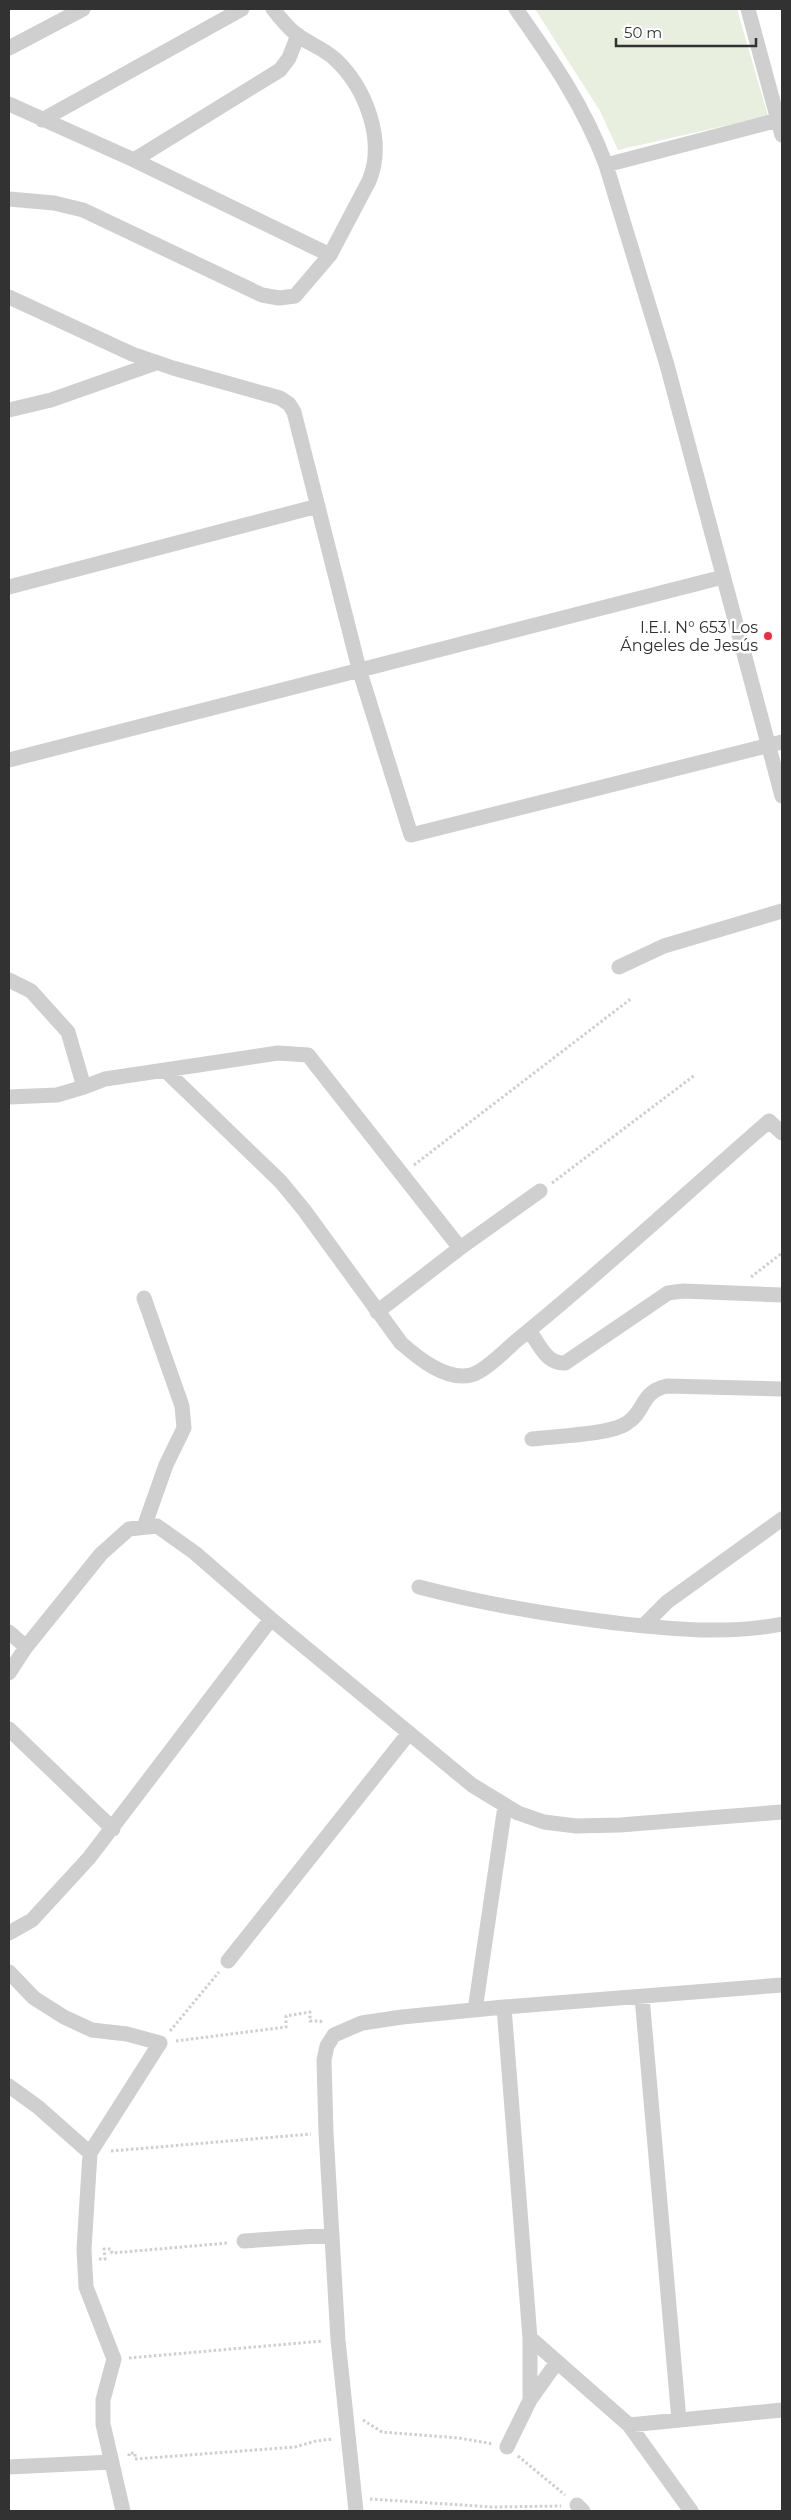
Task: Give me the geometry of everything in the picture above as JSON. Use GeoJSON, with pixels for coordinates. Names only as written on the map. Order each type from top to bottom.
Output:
{"type":"FeatureCollection","features":[{"type":"Feature","properties":{"kind":"street"},"geometry":{"type":"LineString","coordinates":[[9,48],[83,9]]}},
{"type":"Feature","properties":{"kind":"street"},"geometry":{"type":"LineString","coordinates":[[42,120],[242,9]]}},
{"type":"Feature","properties":{"kind":"street"},"geometry":{"type":"LineString","coordinates":[[9,199],[54,203],[83,210],[262,295],[279,298],[295,296],[330,256],[374,170],[377,149],[376,135],[366,106],[346,72],[325,50],[298,36],[273,9]]}},
{"type":"Feature","properties":{"kind":"street"},"geometry":{"type":"LineString","coordinates":[[516,9],[574,93],[606,165],[668,365],[723,577],[775,744],[782,796]]}},
{"type":"Feature","properties":{"kind":"street"},"geometry":{"type":"LineString","coordinates":[[748,9],[782,135]]}},
{"type":"Feature","properties":{"kind":"street"},"geometry":{"type":"LineString","coordinates":[[134,160],[280,70],[289,58],[298,36]]}},
{"type":"Feature","properties":{"kind":"street"},"geometry":{"type":"LineString","coordinates":[[9,104],[134,160],[330,256]]}},
{"type":"Feature","properties":{"kind":"street"},"geometry":{"type":"LineString","coordinates":[[606,165],[778,120]]}},
{"type":"Feature","properties":{"kind":"street"},"geometry":{"type":"LineString","coordinates":[[9,298],[132,354],[156,363],[280,398],[289,404],[294,412],[359,669],[411,835],[775,744]]}},
{"type":"Feature","properties":{"kind":"street"},"geometry":{"type":"LineString","coordinates":[[9,410],[51,400],[156,363]]}},
{"type":"Feature","properties":{"kind":"street"},"geometry":{"type":"LineString","coordinates":[[9,587],[318,506]]}},
{"type":"Feature","properties":{"kind":"street"},"geometry":{"type":"LineString","coordinates":[[9,760],[723,577]]}},
{"type":"Feature","properties":{"kind":"street"},"geometry":{"type":"LineString","coordinates":[[619,967],[664,946],[782,911]]}},
{"type":"Feature","properties":{"kind":"street"},"geometry":{"type":"LineString","coordinates":[[9,980],[30,992],[68,1032],[84,1087]]}},
{"type":"Feature","properties":{"kind":"street"},"geometry":{"type":"LineString","coordinates":[[9,1097],[57,1095],[105,1079],[278,1053],[308,1055],[460,1248]]}},
{"type":"Feature","properties":{"kind":"street"},"geometry":{"type":"LineString","coordinates":[[166,1071],[281,1182],[304,1210],[397,1338],[419,1359],[455,1374],[472,1375],[478,1372],[530,1330],[769,1121],[782,1133]]}},
{"type":"Feature","properties":{"kind":"street"},"geometry":{"type":"LineString","coordinates":[[377,1312],[460,1248],[540,1191]]}},
{"type":"Feature","properties":{"kind":"street"},"geometry":{"type":"LineString","coordinates":[[530,1330],[548,1359],[558,1364],[565,1363],[668,1293],[683,1291],[782,1295]]}},
{"type":"Feature","properties":{"kind":"street"},"geometry":{"type":"LineString","coordinates":[[144,1298],[182,1406],[184,1428],[166,1465],[144,1527]]}},
{"type":"Feature","properties":{"kind":"street"},"geometry":{"type":"LineString","coordinates":[[532,1439],[620,1427],[634,1417],[651,1392],[668,1386],[782,1389]]}},
{"type":"Feature","properties":{"kind":"street"},"geometry":{"type":"LineString","coordinates":[[643,1626],[667,1602],[782,1519]]}},
{"type":"Feature","properties":{"kind":"street"},"geometry":{"type":"LineString","coordinates":[[9,1673],[26,1647],[101,1554],[130,1529],[157,1526],[196,1553],[271,1619],[472,1785],[505,1806],[538,1821],[576,1826],[620,1825],[782,1812]]}},
{"type":"Feature","properties":{"kind":"street"},"geometry":{"type":"LineString","coordinates":[[419,1587],[504,1608],[643,1626],[708,1631],[782,1624]]}},
{"type":"Feature","properties":{"kind":"street"},"geometry":{"type":"LineString","coordinates":[[9,1933],[32,1920],[113,1829],[271,1619]]}},
{"type":"Feature","properties":{"kind":"street"},"geometry":{"type":"LineString","coordinates":[[9,1632],[26,1647]]}},
{"type":"Feature","properties":{"kind":"street"},"geometry":{"type":"LineString","coordinates":[[9,1729],[113,1829]]}},
{"type":"Feature","properties":{"kind":"street"},"geometry":{"type":"LineString","coordinates":[[228,1960],[409,1733]]}},
{"type":"Feature","properties":{"kind":"street"},"geometry":{"type":"LineString","coordinates":[[475,2010],[505,1806]]}},
{"type":"Feature","properties":{"kind":"street"},"geometry":{"type":"LineString","coordinates":[[9,1972],[34,1998],[64,2017],[92,2030],[127,2034],[160,2043],[90,2153],[84,2249],[86,2287],[114,2359],[103,2400],[103,2424],[123,2511]]}},
{"type":"Feature","properties":{"kind":"street"},"geometry":{"type":"LineString","coordinates":[[356,2504],[338,2340],[332,2236],[324,2060],[330,2041],[345,2028],[362,2023],[504,2007],[782,1985]]}},
{"type":"Feature","properties":{"kind":"street"},"geometry":{"type":"LineString","coordinates":[[642,1997],[679,2420]]}},
{"type":"Feature","properties":{"kind":"street"},"geometry":{"type":"LineString","coordinates":[[504,2007],[530,2338],[530,2400]]}},
{"type":"Feature","properties":{"kind":"street"},"geometry":{"type":"LineString","coordinates":[[9,2086],[38,2107],[90,2153]]}},
{"type":"Feature","properties":{"kind":"street"},"geometry":{"type":"LineString","coordinates":[[239,2242],[332,2236]]}},
{"type":"Feature","properties":{"kind":"street"},"geometry":{"type":"LineString","coordinates":[[530,2338],[629,2425],[691,2511]]}},
{"type":"Feature","properties":{"kind":"street"},"geometry":{"type":"LineString","coordinates":[[507,2447],[530,2400],[557,2362]]}},
{"type":"Feature","properties":{"kind":"street"},"geometry":{"type":"LineString","coordinates":[[629,2425],[782,2410]]}},
{"type":"Feature","properties":{"kind":"street"},"geometry":{"type":"LineString","coordinates":[[9,2467],[112,2462]]}},
{"type":"Feature","properties":{"kind":"path"},"geometry":{"type":"LineString","coordinates":[[419,1162],[632,998]]}},
{"type":"Feature","properties":{"kind":"path"},"geometry":{"type":"LineString","coordinates":[[540,1191],[695,1075]]}},
{"type":"Feature","properties":{"kind":"path"},"geometry":{"type":"LineString","coordinates":[[747,1280],[782,1253]]}},
{"type":"Feature","properties":{"kind":"path"},"geometry":{"type":"LineString","coordinates":[[160,2043],[228,1960]]}},
{"type":"Feature","properties":{"kind":"path"},"geometry":{"type":"LineString","coordinates":[[160,2043],[286,2027],[286,2016],[310,2012],[310,2021],[320,2021]]}},
{"type":"Feature","properties":{"kind":"path"},"geometry":{"type":"LineString","coordinates":[[90,2153],[314,2134]]}},
{"type":"Feature","properties":{"kind":"path"},"geometry":{"type":"LineString","coordinates":[[95,2260],[105,2259],[104,2249],[111,2249],[112,2253],[239,2242]]}},
{"type":"Feature","properties":{"kind":"path"},"geometry":{"type":"LineString","coordinates":[[114,2359],[329,2341]]}},
{"type":"Feature","properties":{"kind":"path"},"geometry":{"type":"LineString","coordinates":[[346,2404],[372,2428],[382,2432],[459,2438],[507,2447],[580,2508]]}},
{"type":"Feature","properties":{"kind":"path"},"geometry":{"type":"LineString","coordinates":[[129,2460],[129,2453],[135,2453],[135,2459],[295,2447],[316,2441],[350,2438]]}},
{"type":"Feature","properties":{"kind":"path"},"geometry":{"type":"LineString","coordinates":[[356,2504],[580,2508]]}},
{"type":"Feature","properties":{"kind":"green space"},"geometry":{"type":"Polygon","coordinates":[[[535,9],[737,9],[768,116],[618,150],[600,111],[535,9]]]}},
{"type":"Feature","properties":{"kind":"place","name":"I.E.I. N° 653 Los Ángeles de Jesús"},"geometry":{"type":"Point","coordinates":[768,636]}}]}
